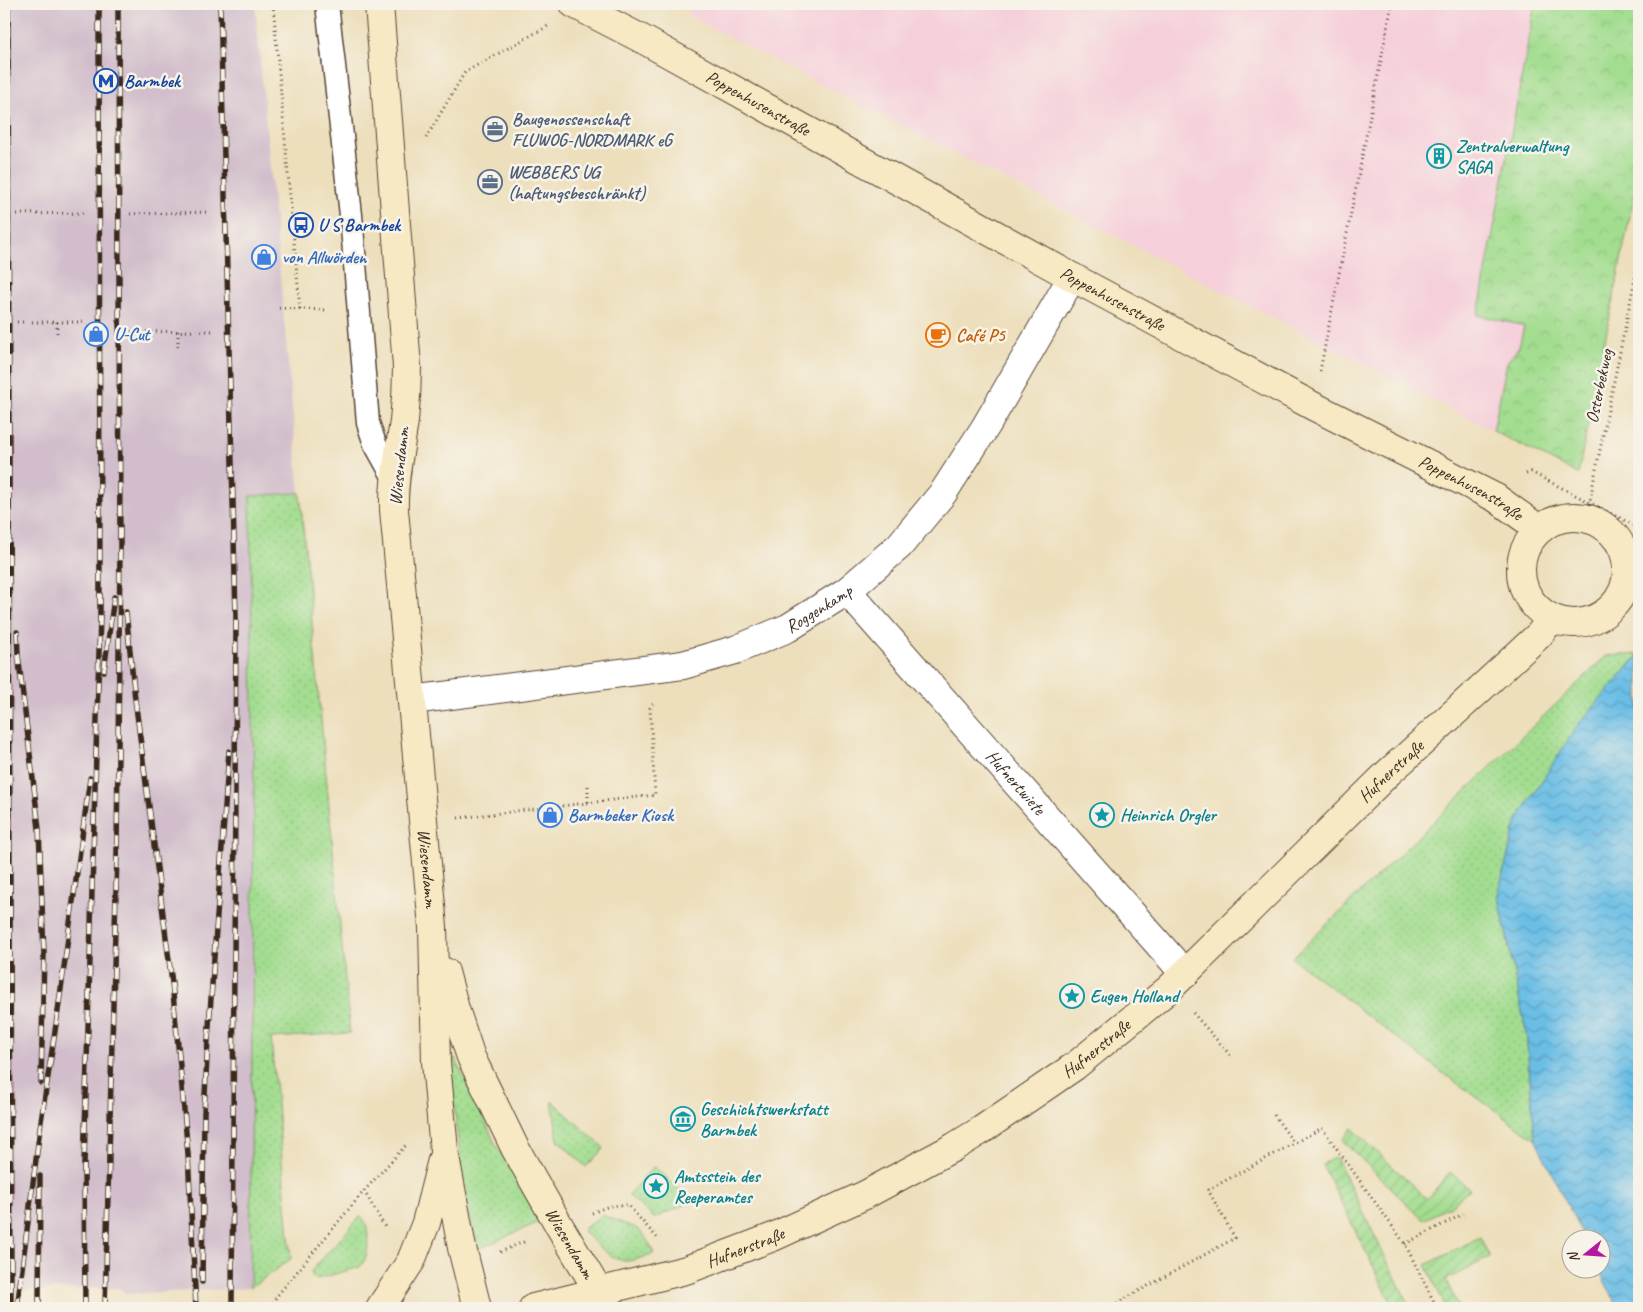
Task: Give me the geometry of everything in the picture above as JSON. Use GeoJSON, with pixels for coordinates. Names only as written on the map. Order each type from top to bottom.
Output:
{"type":"FeatureCollection","features":[{"type":"Feature","properties":{"kind":"street","name":"Wiesendamm"},"geometry":{"type":"LineString","coordinates":[[379,4],[407,367],[407,395],[404,422],[394,478],[394,510],[432,927],[436,1062],[444,1151],[462,1248],[477,1308]]}},
{"type":"Feature","properties":{"kind":"street","name":"Poppenhusenstraße"},"geometry":{"type":"LineString","coordinates":[[577,6],[653,45],[1072,277],[1313,406],[1496,498],[1539,529],[1557,519],[1577,516],[1588,511]]}},
{"type":"Feature","properties":{"kind":"street","name":"Roggenkamp"},"geometry":{"type":"LineString","coordinates":[[412,700],[683,665],[735,650],[788,628],[848,591],[899,546],[943,493],[986,426],[1072,277]]}},
{"type":"Feature","properties":{"kind":"street"},"geometry":{"type":"LineString","coordinates":[[1539,529],[1529,540],[1523,554],[1521,569],[1523,584],[1529,598],[1539,610],[1552,618],[1567,623],[1584,622],[1599,617],[1612,607],[1633,579],[1618,541],[1588,511]]}},
{"type":"Feature","properties":{"kind":"street","name":"Hufnertwiete"},"geometry":{"type":"LineString","coordinates":[[848,591],[1178,981]]}},
{"type":"Feature","properties":{"kind":"street","name":"Hufnerstraße"},"geometry":{"type":"LineString","coordinates":[[534,1308],[605,1300],[773,1237],[865,1195],[954,1147],[1075,1066],[1178,981],[1390,770],[1406,758],[1539,635],[1552,618]]}},
{"type":"Feature","properties":{"kind":"street","name":"Wiesendamm"},"geometry":{"type":"LineString","coordinates":[[432,927],[471,1057],[515,1148],[560,1227],[605,1300]]}},
{"type":"Feature","properties":{"kind":"street"},"geometry":{"type":"LineString","coordinates":[[380,1308],[411,1261],[426,1223],[444,1151]]}},
{"type":"Feature","properties":{"kind":"lane"},"geometry":{"type":"LineString","coordinates":[[327,4],[351,215],[368,423],[375,444],[394,478]]}},
{"type":"Feature","properties":{"kind":"path"},"geometry":{"type":"LineString","coordinates":[[273,4],[300,309]]}},
{"type":"Feature","properties":{"kind":"path"},"geometry":{"type":"LineString","coordinates":[[1313,406],[1392,4]]}},
{"type":"Feature","properties":{"kind":"path"},"geometry":{"type":"LineString","coordinates":[[422,146],[465,72],[577,6]]}},
{"type":"Feature","properties":{"kind":"path"},"geometry":{"type":"LineString","coordinates":[[130,214],[210,212]]}},
{"type":"Feature","properties":{"kind":"path"},"geometry":{"type":"LineString","coordinates":[[17,214],[86,214]]}},
{"type":"Feature","properties":{"kind":"path","name":"Osterbekweg"},"geometry":{"type":"LineString","coordinates":[[1588,511],[1639,258]]}},
{"type":"Feature","properties":{"kind":"path"},"geometry":{"type":"LineString","coordinates":[[17,322],[86,322]]}},
{"type":"Feature","properties":{"kind":"path"},"geometry":{"type":"LineString","coordinates":[[57,322],[57,334]]}},
{"type":"Feature","properties":{"kind":"path"},"geometry":{"type":"LineString","coordinates":[[131,332],[213,330]]}},
{"type":"Feature","properties":{"kind":"path"},"geometry":{"type":"LineString","coordinates":[[178,331],[178,349]]}},
{"type":"Feature","properties":{"kind":"path"},"geometry":{"type":"LineString","coordinates":[[1496,498],[1506,482],[1531,472],[1588,511],[1639,528]]}},
{"type":"Feature","properties":{"kind":"path"},"geometry":{"type":"LineString","coordinates":[[423,823],[654,795],[650,708],[683,665]]}},
{"type":"Feature","properties":{"kind":"path"},"geometry":{"type":"LineString","coordinates":[[588,786],[588,803]]}},
{"type":"Feature","properties":{"kind":"path"},"geometry":{"type":"LineString","coordinates":[[1178,981],[1231,1056]]}},
{"type":"Feature","properties":{"kind":"path"},"geometry":{"type":"LineString","coordinates":[[271,1308],[276,1297],[364,1191],[440,1108]]}},
{"type":"Feature","properties":{"kind":"path"},"geometry":{"type":"LineString","coordinates":[[1274,1115],[1294,1143]]}},
{"type":"Feature","properties":{"kind":"path"},"geometry":{"type":"LineString","coordinates":[[1108,1308],[1235,1238],[1208,1190],[1322,1128],[1405,1244],[1436,1308]]}},
{"type":"Feature","properties":{"kind":"path"},"geometry":{"type":"LineString","coordinates":[[364,1191],[389,1234]]}},
{"type":"Feature","properties":{"kind":"path"},"geometry":{"type":"LineString","coordinates":[[591,1214],[608,1206],[628,1205],[686,1270]]}},
{"type":"Feature","properties":{"kind":"path"},"geometry":{"type":"LineString","coordinates":[[1405,1244],[1463,1214]]}},
{"type":"Feature","properties":{"kind":"path"},"geometry":{"type":"LineString","coordinates":[[498,1253],[533,1238]]}},
{"type":"Feature","properties":{"kind":"shaded area"},"geometry":{"type":"Polygon","coordinates":[[[4,4],[255,4],[300,493],[250,497],[254,788],[250,1288],[126,1294],[120,1288],[4,1291],[4,4]]]}},
{"type":"Feature","properties":{"kind":"shaded area"},"geometry":{"type":"Polygon","coordinates":[[[688,4],[1535,4],[1478,315],[1524,326],[1519,347],[1507,362],[1493,431],[689,16],[688,4]]]}},
{"type":"Feature","properties":{"kind":"green space"},"geometry":{"type":"Polygon","coordinates":[[[1535,4],[1639,4],[1639,171],[1578,474],[1493,431],[1507,362],[1519,347],[1524,326],[1478,315],[1535,4]]]}},
{"type":"Feature","properties":{"kind":"green space"},"geometry":{"type":"Polygon","coordinates":[[[300,493],[350,1033],[271,1038],[291,1259],[250,1288],[254,788],[250,496],[300,493]]]}},
{"type":"Feature","properties":{"kind":"green space"},"geometry":{"type":"Polygon","coordinates":[[[1639,654],[1577,726],[1517,820],[1498,893],[1526,1031],[1535,1139],[1443,1073],[1292,958],[1606,656],[1639,654]]]}},
{"type":"Feature","properties":{"kind":"green space"},"geometry":{"type":"Polygon","coordinates":[[[455,1058],[496,1145],[526,1195],[539,1222],[476,1250],[460,1158],[449,1060],[455,1058]]]}},
{"type":"Feature","properties":{"kind":"green space"},"geometry":{"type":"Polygon","coordinates":[[[552,1101],[604,1148],[586,1167],[558,1140],[552,1101]]]}},
{"type":"Feature","properties":{"kind":"green space"},"geometry":{"type":"Polygon","coordinates":[[[1352,1128],[1427,1199],[1450,1172],[1470,1189],[1451,1206],[1423,1220],[1342,1140],[1352,1128]]]}},
{"type":"Feature","properties":{"kind":"green space"},"geometry":{"type":"Polygon","coordinates":[[[1336,1157],[1410,1307],[1394,1308],[1322,1164],[1336,1157]]]}},
{"type":"Feature","properties":{"kind":"green space"},"geometry":{"type":"Polygon","coordinates":[[[654,1166],[692,1202],[654,1218],[628,1195],[654,1166]]]}},
{"type":"Feature","properties":{"kind":"green space"},"geometry":{"type":"Polygon","coordinates":[[[602,1215],[636,1228],[644,1235],[654,1253],[628,1261],[609,1255],[582,1230],[602,1215]]]}},
{"type":"Feature","properties":{"kind":"green space"},"geometry":{"type":"Polygon","coordinates":[[[361,1216],[368,1233],[368,1241],[366,1256],[360,1267],[317,1279],[313,1278],[311,1271],[361,1216]]]}},
{"type":"Feature","properties":{"kind":"green space"},"geometry":{"type":"Polygon","coordinates":[[[1480,1237],[1490,1257],[1446,1280],[1459,1308],[1446,1308],[1426,1265],[1480,1237]]]}},
{"type":"Feature","properties":{"kind":"water"},"geometry":{"type":"Polygon","coordinates":[[[1639,655],[1639,1308],[1618,1308],[1604,1280],[1610,1280],[1610,1230],[1580,1230],[1535,1139],[1526,1031],[1498,893],[1517,820],[1577,726],[1639,655]]]}},
{"type":"Feature","properties":{"kind":"railway"},"geometry":{"type":"LineString","coordinates":[[8,4],[11,1308]]}},
{"type":"Feature","properties":{"kind":"railway"},"geometry":{"type":"LineString","coordinates":[[85,1308],[84,1165],[100,616],[99,4]]}},
{"type":"Feature","properties":{"kind":"railway"},"geometry":{"type":"LineString","coordinates":[[105,1308],[117,854],[120,547],[118,4]]}},
{"type":"Feature","properties":{"kind":"railway"},"geometry":{"type":"LineString","coordinates":[[220,4],[236,616],[232,1308]]}},
{"type":"Feature","properties":{"kind":"railway"},"geometry":{"type":"LineString","coordinates":[[104,671],[114,597]]}},
{"type":"Feature","properties":{"kind":"railway"},"geometry":{"type":"LineString","coordinates":[[126,612],[135,699],[172,983],[188,1154],[196,1308]]}},
{"type":"Feature","properties":{"kind":"railway"},"geometry":{"type":"LineString","coordinates":[[17,632],[39,829],[44,954],[41,1083]]}},
{"type":"Feature","properties":{"kind":"railway"},"geometry":{"type":"LineString","coordinates":[[202,1282],[204,1113],[229,751]]}},
{"type":"Feature","properties":{"kind":"railway"},"geometry":{"type":"LineString","coordinates":[[17,1308],[40,1128],[90,778]]}},
{"type":"Feature","properties":{"kind":"railway"},"geometry":{"type":"LineString","coordinates":[[39,1308],[40,1176]]}},
{"type":"Feature","properties":{"kind":"place","name":"Barmbek"},"geometry":{"type":"Point","coordinates":[106,81]}},
{"type":"Feature","properties":{"kind":"place","name":"Baugenossenschaft FLUWOG-NORDMARK eG"},"geometry":{"type":"Point","coordinates":[495,129]}},
{"type":"Feature","properties":{"kind":"place","name":"Zentralverwaltung SAGA"},"geometry":{"type":"Point","coordinates":[1439,156]}},
{"type":"Feature","properties":{"kind":"place","name":"WEBBERS UG (haftungsbeschränkt)"},"geometry":{"type":"Point","coordinates":[490,182]}},
{"type":"Feature","properties":{"kind":"place","name":"U S Barmbek"},"geometry":{"type":"Point","coordinates":[301,225]}},
{"type":"Feature","properties":{"kind":"place","name":"von Allwörden"},"geometry":{"type":"Point","coordinates":[264,257]}},
{"type":"Feature","properties":{"kind":"place","name":"U-Cut"},"geometry":{"type":"Point","coordinates":[96,334]}},
{"type":"Feature","properties":{"kind":"place","name":"Café P5"},"geometry":{"type":"Point","coordinates":[938,335]}},
{"type":"Feature","properties":{"kind":"place","name":"Barmbeker Kiosk"},"geometry":{"type":"Point","coordinates":[550,815]}},
{"type":"Feature","properties":{"kind":"place","name":"Heinrich Orgler"},"geometry":{"type":"Point","coordinates":[1102,815]}},
{"type":"Feature","properties":{"kind":"place","name":"Eugen Holland"},"geometry":{"type":"Point","coordinates":[1072,996]}},
{"type":"Feature","properties":{"kind":"place","name":"Geschichtswerkstatt Barmbek"},"geometry":{"type":"Point","coordinates":[683,1119]}},
{"type":"Feature","properties":{"kind":"place","name":"Amtsstein des Reeperamtes"},"geometry":{"type":"Point","coordinates":[656,1186]}}]}
